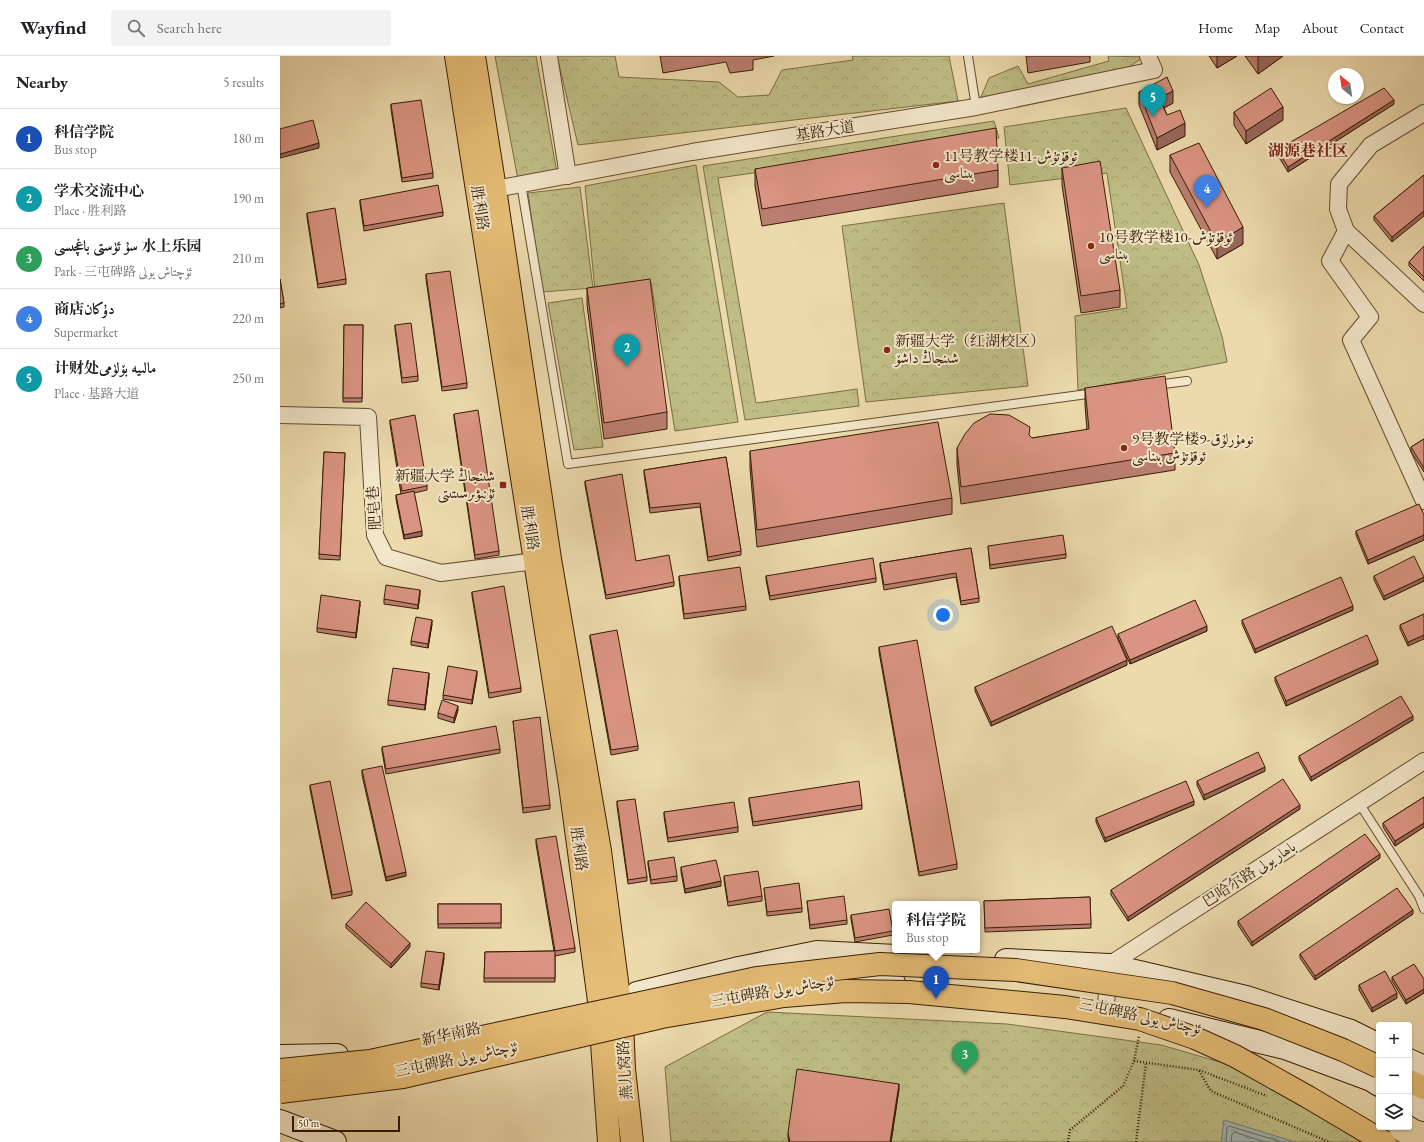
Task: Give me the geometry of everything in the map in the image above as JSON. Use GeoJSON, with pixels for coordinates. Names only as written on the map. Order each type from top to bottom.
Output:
{"type":"FeatureCollection","features":[{"type":"Feature","properties":{"kind":"main road","name":"胜利路"},"geometry":{"type":"LineString","coordinates":[[456,56],[570,785],[609,999]]}},
{"type":"Feature","properties":{"kind":"main road","name":"胜利路"},"geometry":{"type":"LineString","coordinates":[[474,56],[550,559],[600,851],[609,999]]}},
{"type":"Feature","properties":{"kind":"main road","name":"三屯碑路 ئۈچتاش يولى"},"geometry":{"type":"LineString","coordinates":[[609,999],[644,992],[739,968],[817,952],[1109,965],[1246,998],[1351,1031],[1376,1044]]}},
{"type":"Feature","properties":{"kind":"main road"},"geometry":{"type":"LineString","coordinates":[[280,1070],[370,1061],[757,978],[880,964],[1016,970],[1172,994],[1264,1019],[1344,1050],[1376,1066]]}},
{"type":"Feature","properties":{"kind":"main road","name":"三屯碑路 ئۈچتاش يولى"},"geometry":{"type":"LineString","coordinates":[[280,1080],[325,1079],[381,1075],[448,1062],[622,1021],[828,978],[934,986],[1106,1005],[1285,1048],[1376,1083]]}},
{"type":"Feature","properties":{"kind":"main road"},"geometry":{"type":"LineString","coordinates":[[280,1092],[403,1077],[662,1017],[784,996],[846,991],[909,992],[1065,1007],[1140,1019],[1195,1038],[1235,1056],[1384,1142]]}},
{"type":"Feature","properties":{"kind":"main road","name":"燕儿窝路"},"geometry":{"type":"LineString","coordinates":[[609,999],[622,1021],[624,1069],[632,1142]]}},
{"type":"Feature","properties":{"kind":"main road","name":"燕儿窝路"},"geometry":{"type":"LineString","coordinates":[[609,999],[600,1026],[609,1142]]}},
{"type":"Feature","properties":{"kind":"main road","name":"新华南路"},"geometry":{"type":"LineString","coordinates":[[280,1056],[335,1055],[396,1046],[609,999]]}},
{"type":"Feature","properties":{"kind":"main road"},"geometry":{"type":"LineString","coordinates":[[1412,1062],[1424,1068]]}},
{"type":"Feature","properties":{"kind":"main road"},"geometry":{"type":"LineString","coordinates":[[1412,1082],[1424,1088]]}},
{"type":"Feature","properties":{"kind":"main road"},"geometry":{"type":"LineString","coordinates":[[1412,1104],[1424,1110]]}},
{"type":"Feature","properties":{"kind":"main road"},"geometry":{"type":"LineString","coordinates":[[280,1121],[335,1142]]}},
{"type":"Feature","properties":{"kind":"street"},"geometry":{"type":"LineString","coordinates":[[549,56],[568,176]]}},
{"type":"Feature","properties":{"kind":"street","name":"基路大道"},"geometry":{"type":"LineString","coordinates":[[495,189],[692,152],[976,107],[1151,63]]}},
{"type":"Feature","properties":{"kind":"street"},"geometry":{"type":"LineString","coordinates":[[1424,113],[1371,145],[1339,184],[1338,209],[1346,231],[1424,304]]}},
{"type":"Feature","properties":{"kind":"street"},"geometry":{"type":"LineString","coordinates":[[1346,231],[1330,262],[1370,317],[1351,340],[1424,501]]}},
{"type":"Feature","properties":{"kind":"street","name":"肥皂巷"},"geometry":{"type":"LineString","coordinates":[[280,416],[368,417],[375,536],[386,557],[441,573],[535,561]]}},
{"type":"Feature","properties":{"kind":"street","name":"巴哈尔路 باھار يولى"},"geometry":{"type":"LineString","coordinates":[[1109,965],[1424,761]]}},
{"type":"Feature","properties":{"kind":"street"},"geometry":{"type":"LineString","coordinates":[[1106,1005],[1109,965]]}},
{"type":"Feature","properties":{"kind":"lane"},"geometry":{"type":"LineString","coordinates":[[968,56],[976,107]]}},
{"type":"Feature","properties":{"kind":"lane"},"geometry":{"type":"LineString","coordinates":[[521,184],[568,464],[1100,393]]}},
{"type":"Feature","properties":{"kind":"lane"},"geometry":{"type":"LineString","coordinates":[[1147,386],[1186,381]]}},
{"type":"Feature","properties":{"kind":"lane"},"geometry":{"type":"LineString","coordinates":[[1359,803],[1419,896],[1424,909]]}},
{"type":"Feature","properties":{"kind":"path"},"geometry":{"type":"LineString","coordinates":[[1068,1142],[1070,1130],[1123,1086],[1134,1061],[1139,1035]]}},
{"type":"Feature","properties":{"kind":"path"},"geometry":{"type":"LineString","coordinates":[[1134,1061],[1199,1070],[1270,1097]]}},
{"type":"Feature","properties":{"kind":"path"},"geometry":{"type":"LineString","coordinates":[[1136,1142],[1146,1063]]}},
{"type":"Feature","properties":{"kind":"path"},"geometry":{"type":"LineString","coordinates":[[1199,1070],[1211,1091],[1329,1142]]}},
{"type":"Feature","properties":{"kind":"green space"},"geometry":{"type":"Polygon","coordinates":[[[495,56],[536,56],[557,173],[518,180],[495,56]]]}},
{"type":"Feature","properties":{"kind":"green space"},"geometry":{"type":"Polygon","coordinates":[[[557,56],[615,56],[619,77],[719,82],[738,97],[769,95],[782,70],[853,60],[852,56],[949,56],[958,101],[578,145],[557,56]]]}},
{"type":"Feature","properties":{"kind":"green space"},"geometry":{"type":"Polygon","coordinates":[[[1108,56],[1144,57],[1118,74],[1002,98],[981,97],[989,78],[1018,66],[1028,84],[1109,61],[1108,56]]]}},
{"type":"Feature","properties":{"kind":"green space"},"geometry":{"type":"Polygon","coordinates":[[[1126,108],[1199,265],[1222,336],[1227,362],[1078,390],[1075,316],[1127,308],[1107,173],[1010,185],[1004,127],[1126,108]]]}},
{"type":"Feature","properties":{"kind":"green space"},"geometry":{"type":"Polygon","coordinates":[[[994,121],[999,138],[718,178],[756,403],[857,389],[859,406],[745,420],[703,166],[994,121]]]}},
{"type":"Feature","properties":{"kind":"green space"},"geometry":{"type":"Polygon","coordinates":[[[696,165],[738,422],[675,431],[651,282],[595,291],[585,186],[696,165]]]}},
{"type":"Feature","properties":{"kind":"green space"},"geometry":{"type":"Polygon","coordinates":[[[580,187],[593,288],[542,292],[528,193],[580,187]]]}},
{"type":"Feature","properties":{"kind":"green space"},"geometry":{"type":"Polygon","coordinates":[[[1004,203],[1028,386],[866,402],[842,226],[1004,203]]]}},
{"type":"Feature","properties":{"kind":"green space"},"geometry":{"type":"Polygon","coordinates":[[[582,298],[603,447],[574,450],[548,303],[582,298]]]}},
{"type":"Feature","properties":{"kind":"green space"},"geometry":{"type":"Polygon","coordinates":[[[767,1012],[1007,1024],[1161,1045],[1289,1082],[1400,1142],[671,1142],[665,1067],[767,1012]]]}},
{"type":"Feature","properties":{"kind":"water"},"geometry":{"type":"Polygon","coordinates":[[[1224,1120],[1295,1142],[1221,1142],[1224,1120]]]}},
{"type":"Feature","properties":{"kind":"building"},"geometry":{"type":"Polygon","coordinates":[[[1167,77],[1173,91],[1159,98],[1167,115],[1180,110],[1185,123],[1157,138],[1139,92],[1167,77]]]}},
{"type":"Feature","properties":{"kind":"building"},"geometry":{"type":"Polygon","coordinates":[[[1271,88],[1283,107],[1246,131],[1234,112],[1271,88]]]}},
{"type":"Feature","properties":{"kind":"building"},"geometry":{"type":"Polygon","coordinates":[[[1384,88],[1394,100],[1288,167],[1277,150],[1356,104],[1364,104],[1364,100],[1384,88]]]}},
{"type":"Feature","properties":{"kind":"building"},"geometry":{"type":"Polygon","coordinates":[[[421,100],[433,173],[402,178],[391,104],[421,100]]]}},
{"type":"Feature","properties":{"kind":"building"},"geometry":{"type":"Polygon","coordinates":[[[313,120],[319,143],[280,154],[280,129],[313,120]]]}},
{"type":"Feature","properties":{"kind":"building"},"geometry":{"type":"Polygon","coordinates":[[[996,128],[998,170],[762,209],[755,169],[996,128]]]}},
{"type":"Feature","properties":{"kind":"building"},"geometry":{"type":"Polygon","coordinates":[[[1199,143],[1243,227],[1217,243],[1170,155],[1199,143]]]}},
{"type":"Feature","properties":{"kind":"building","name":"10号教学楼10-ئوقۇتۇش بىناسى"},"geometry":{"type":"Polygon","coordinates":[[[1100,161],[1120,290],[1081,296],[1062,168],[1100,161]]]}},
{"type":"Feature","properties":{"kind":"building"},"geometry":{"type":"Polygon","coordinates":[[[1424,175],[1424,211],[1392,237],[1374,216],[1424,175]]]}},
{"type":"Feature","properties":{"kind":"building"},"geometry":{"type":"Polygon","coordinates":[[[438,185],[443,212],[364,226],[360,200],[438,185]]]}},
{"type":"Feature","properties":{"kind":"building"},"geometry":{"type":"Polygon","coordinates":[[[335,208],[346,279],[318,284],[307,213],[335,208]]]}},
{"type":"Feature","properties":{"kind":"building"},"geometry":{"type":"Polygon","coordinates":[[[1424,246],[1424,277],[1409,262],[1424,246]]]}},
{"type":"Feature","properties":{"kind":"building"},"geometry":{"type":"Polygon","coordinates":[[[450,271],[467,383],[442,387],[426,274],[450,271]]]}},
{"type":"Feature","properties":{"kind":"building"},"geometry":{"type":"Polygon","coordinates":[[[280,279],[284,303],[280,304],[280,279]]]}},
{"type":"Feature","properties":{"kind":"building"},"geometry":{"type":"Polygon","coordinates":[[[650,279],[667,412],[604,423],[587,288],[650,279]]]}},
{"type":"Feature","properties":{"kind":"building"},"geometry":{"type":"Polygon","coordinates":[[[411,323],[418,376],[402,378],[395,325],[411,323]]]}},
{"type":"Feature","properties":{"kind":"building"},"geometry":{"type":"Polygon","coordinates":[[[344,325],[363,325],[362,398],[343,398],[344,325]]]}},
{"type":"Feature","properties":{"kind":"building","name":"9号教学楼9-نومۇرلۇق ئوقۇتۇش بىناسى"},"geometry":{"type":"Polygon","coordinates":[[[1165,376],[1175,453],[961,487],[957,448],[965,434],[974,423],[990,414],[1009,415],[1030,427],[1029,435],[1032,438],[1089,429],[1085,388],[1165,376]]]}},
{"type":"Feature","properties":{"kind":"building"},"geometry":{"type":"Polygon","coordinates":[[[478,410],[499,551],[475,555],[454,414],[478,410]]]}},
{"type":"Feature","properties":{"kind":"building"},"geometry":{"type":"Polygon","coordinates":[[[415,415],[427,486],[402,491],[390,420],[415,415]]]}},
{"type":"Feature","properties":{"kind":"building"},"geometry":{"type":"Polygon","coordinates":[[[938,422],[952,498],[757,530],[750,451],[938,422]]]}},
{"type":"Feature","properties":{"kind":"building"},"geometry":{"type":"Polygon","coordinates":[[[1424,439],[1424,468],[1411,447],[1424,439]]]}},
{"type":"Feature","properties":{"kind":"building"},"geometry":{"type":"Polygon","coordinates":[[[324,452],[345,453],[340,556],[319,554],[324,452]]]}},
{"type":"Feature","properties":{"kind":"building"},"geometry":{"type":"Polygon","coordinates":[[[726,457],[741,551],[708,557],[700,503],[650,508],[644,470],[726,457]]]}},
{"type":"Feature","properties":{"kind":"building"},"geometry":{"type":"Polygon","coordinates":[[[622,474],[636,561],[669,555],[674,582],[606,595],[585,481],[622,474]]]}},
{"type":"Feature","properties":{"kind":"building"},"geometry":{"type":"Polygon","coordinates":[[[414,491],[422,531],[404,535],[396,495],[414,491]]]}},
{"type":"Feature","properties":{"kind":"building"},"geometry":{"type":"Polygon","coordinates":[[[1419,504],[1424,515],[1424,535],[1368,560],[1356,531],[1419,504]]]}},
{"type":"Feature","properties":{"kind":"building"},"geometry":{"type":"Polygon","coordinates":[[[1063,535],[1066,554],[990,565],[988,546],[1063,535]]]}},
{"type":"Feature","properties":{"kind":"building"},"geometry":{"type":"Polygon","coordinates":[[[971,548],[979,598],[961,601],[956,573],[884,585],[880,563],[971,548]]]}},
{"type":"Feature","properties":{"kind":"building"},"geometry":{"type":"Polygon","coordinates":[[[1414,556],[1424,577],[1384,596],[1374,576],[1414,556]]]}},
{"type":"Feature","properties":{"kind":"building"},"geometry":{"type":"Polygon","coordinates":[[[873,558],[876,578],[770,596],[766,576],[873,558]]]}},
{"type":"Feature","properties":{"kind":"building"},"geometry":{"type":"Polygon","coordinates":[[[740,567],[746,606],[684,614],[679,576],[740,567]]]}},
{"type":"Feature","properties":{"kind":"building"},"geometry":{"type":"Polygon","coordinates":[[[1341,577],[1353,606],[1255,649],[1242,620],[1341,577]]]}},
{"type":"Feature","properties":{"kind":"building"},"geometry":{"type":"Polygon","coordinates":[[[386,585],[420,590],[418,605],[384,599],[386,585]]]}},
{"type":"Feature","properties":{"kind":"building"},"geometry":{"type":"Polygon","coordinates":[[[504,586],[521,688],[489,693],[472,592],[504,586]]]}},
{"type":"Feature","properties":{"kind":"building"},"geometry":{"type":"Polygon","coordinates":[[[321,595],[360,601],[356,633],[317,628],[321,595]]]}},
{"type":"Feature","properties":{"kind":"building"},"geometry":{"type":"Polygon","coordinates":[[[1195,600],[1207,626],[1130,660],[1118,634],[1195,600]]]}},
{"type":"Feature","properties":{"kind":"building"},"geometry":{"type":"Polygon","coordinates":[[[1424,614],[1424,635],[1408,642],[1400,625],[1424,614]]]}},
{"type":"Feature","properties":{"kind":"building"},"geometry":{"type":"Polygon","coordinates":[[[416,617],[432,620],[428,644],[411,641],[416,617]]]}},
{"type":"Feature","properties":{"kind":"building"},"geometry":{"type":"Polygon","coordinates":[[[1112,626],[1127,660],[991,722],[975,687],[1112,626]]]}},
{"type":"Feature","properties":{"kind":"building"},"geometry":{"type":"Polygon","coordinates":[[[617,630],[638,746],[611,750],[590,635],[617,630]]]}},
{"type":"Feature","properties":{"kind":"building"},"geometry":{"type":"Polygon","coordinates":[[[1367,635],[1378,660],[1286,701],[1275,677],[1367,635]]]}},
{"type":"Feature","properties":{"kind":"building"},"geometry":{"type":"Polygon","coordinates":[[[917,640],[957,864],[919,872],[879,647],[917,640]]]}},
{"type":"Feature","properties":{"kind":"building"},"geometry":{"type":"Polygon","coordinates":[[[448,666],[477,671],[472,700],[443,695],[448,666]]]}},
{"type":"Feature","properties":{"kind":"building"},"geometry":{"type":"Polygon","coordinates":[[[393,668],[429,673],[425,705],[388,700],[393,668]]]}},
{"type":"Feature","properties":{"kind":"building"},"geometry":{"type":"Polygon","coordinates":[[[1401,696],[1413,716],[1311,777],[1299,756],[1401,696]]]}},
{"type":"Feature","properties":{"kind":"building"},"geometry":{"type":"Polygon","coordinates":[[[442,700],[458,706],[454,718],[438,713],[442,700]]]}},
{"type":"Feature","properties":{"kind":"building"},"geometry":{"type":"Polygon","coordinates":[[[540,717],[550,805],[523,808],[513,721],[540,717]]]}},
{"type":"Feature","properties":{"kind":"building"},"geometry":{"type":"Polygon","coordinates":[[[496,726],[500,749],[386,769],[382,747],[496,726]]]}},
{"type":"Feature","properties":{"kind":"building"},"geometry":{"type":"Polygon","coordinates":[[[1258,752],[1265,767],[1204,795],[1197,781],[1258,752]]]}},
{"type":"Feature","properties":{"kind":"building"},"geometry":{"type":"Polygon","coordinates":[[[382,766],[406,872],[386,877],[362,770],[382,766]]]}},
{"type":"Feature","properties":{"kind":"building"},"geometry":{"type":"Polygon","coordinates":[[[1283,779],[1300,805],[1128,917],[1111,890],[1283,779]]]}},
{"type":"Feature","properties":{"kind":"building"},"geometry":{"type":"Polygon","coordinates":[[[330,781],[352,891],[332,895],[310,785],[330,781]]]}},
{"type":"Feature","properties":{"kind":"building"},"geometry":{"type":"Polygon","coordinates":[[[859,781],[862,805],[753,822],[749,798],[859,781]]]}},
{"type":"Feature","properties":{"kind":"building"},"geometry":{"type":"Polygon","coordinates":[[[1186,781],[1194,801],[1105,838],[1096,818],[1186,781]]]}},
{"type":"Feature","properties":{"kind":"building"},"geometry":{"type":"Polygon","coordinates":[[[1424,797],[1424,823],[1395,841],[1383,823],[1424,797]]]}},
{"type":"Feature","properties":{"kind":"building"},"geometry":{"type":"Polygon","coordinates":[[[635,799],[647,877],[628,880],[617,801],[635,799]]]}},
{"type":"Feature","properties":{"kind":"building"},"geometry":{"type":"Polygon","coordinates":[[[734,802],[738,827],[668,838],[664,812],[734,802]]]}},
{"type":"Feature","properties":{"kind":"building"},"geometry":{"type":"Polygon","coordinates":[[[1365,834],[1380,854],[1252,942],[1238,921],[1365,834]]]}},
{"type":"Feature","properties":{"kind":"building"},"geometry":{"type":"Polygon","coordinates":[[[556,836],[575,948],[555,951],[536,839],[556,836]]]}},
{"type":"Feature","properties":{"kind":"building"},"geometry":{"type":"Polygon","coordinates":[[[674,857],[677,876],[651,880],[648,861],[674,857]]]}},
{"type":"Feature","properties":{"kind":"building"},"geometry":{"type":"Polygon","coordinates":[[[716,860],[721,881],[685,889],[681,867],[716,860]]]}},
{"type":"Feature","properties":{"kind":"building"},"geometry":{"type":"Polygon","coordinates":[[[758,871],[762,896],[728,902],[724,876],[758,871]]]}},
{"type":"Feature","properties":{"kind":"building"},"geometry":{"type":"Polygon","coordinates":[[[799,883],[802,908],[767,912],[764,888],[799,883]]]}},
{"type":"Feature","properties":{"kind":"building"},"geometry":{"type":"Polygon","coordinates":[[[1397,888],[1413,910],[1315,976],[1300,954],[1397,888]]]}},
{"type":"Feature","properties":{"kind":"building"},"geometry":{"type":"Polygon","coordinates":[[[844,896],[847,920],[810,925],[807,901],[844,896]]]}},
{"type":"Feature","properties":{"kind":"building"},"geometry":{"type":"Polygon","coordinates":[[[1090,897],[1091,924],[985,928],[984,901],[1090,897]]]}},
{"type":"Feature","properties":{"kind":"building"},"geometry":{"type":"Polygon","coordinates":[[[366,902],[410,943],[391,964],[346,924],[366,902]]]}},
{"type":"Feature","properties":{"kind":"building"},"geometry":{"type":"Polygon","coordinates":[[[438,904],[501,904],[501,923],[438,924],[438,904]]]}},
{"type":"Feature","properties":{"kind":"building"},"geometry":{"type":"Polygon","coordinates":[[[889,909],[892,931],[855,938],[851,915],[889,909]]]}},
{"type":"Feature","properties":{"kind":"building"},"geometry":{"type":"Polygon","coordinates":[[[426,951],[444,953],[439,985],[421,983],[426,951]]]}},
{"type":"Feature","properties":{"kind":"building"},"geometry":{"type":"Polygon","coordinates":[[[555,951],[555,978],[484,978],[485,952],[555,951]]]}},
{"type":"Feature","properties":{"kind":"building"},"geometry":{"type":"Polygon","coordinates":[[[1414,964],[1424,979],[1424,989],[1406,1000],[1392,977],[1414,964]]]}},
{"type":"Feature","properties":{"kind":"building"},"geometry":{"type":"Polygon","coordinates":[[[1385,971],[1397,993],[1372,1008],[1359,985],[1385,971]]]}},
{"type":"Feature","properties":{"kind":"building"},"geometry":{"type":"Polygon","coordinates":[[[797,1069],[899,1084],[890,1142],[790,1142],[788,1133],[797,1069]]]}},
{"type":"Feature","properties":{"kind":"place","name":"计财处مالىيە بۆلۈمى"},"geometry":{"type":"Point","coordinates":[1153,117]}},
{"type":"Feature","properties":{"kind":"place","name":"11号教学楼11-ئوقۇتۇش بىناسى"},"geometry":{"type":"Point","coordinates":[936,165]}},
{"type":"Feature","properties":{"kind":"place","name":"商店دۇكان"},"geometry":{"type":"Point","coordinates":[1207,208]}},
{"type":"Feature","properties":{"kind":"place","name":"10号教学楼10-ئوقۇتۇش بىناسى"},"geometry":{"type":"Point","coordinates":[1091,246]}},
{"type":"Feature","properties":{"kind":"place","name":"新疆大学（红湖校区） شىنجاڭ داشۆ"},"geometry":{"type":"Point","coordinates":[887,350]}},
{"type":"Feature","properties":{"kind":"place","name":"学术交流中心"},"geometry":{"type":"Point","coordinates":[627,367]}},
{"type":"Feature","properties":{"kind":"place","name":"9号教学楼9-نومۇرلۇق ئوقۇتۇش بىناسى"},"geometry":{"type":"Point","coordinates":[1124,448]}},
{"type":"Feature","properties":{"kind":"place","name":"新疆大学 شىنجاڭ ئۇنىۋىرسىتىتى"},"geometry":{"type":"Point","coordinates":[503,485]}},
{"type":"Feature","properties":{"kind":"place","name":"科信学院"},"geometry":{"type":"Point","coordinates":[936,999]}},
{"type":"Feature","properties":{"kind":"place","name":"سۇ ئۈستى باغچىسى 水上乐园"},"geometry":{"type":"Point","coordinates":[965,1074]}},
{"type":"Feature","properties":{"kind":"district","name":"湖源巷社区"},"geometry":{"type":"Point","coordinates":[1308,150]}}]}
